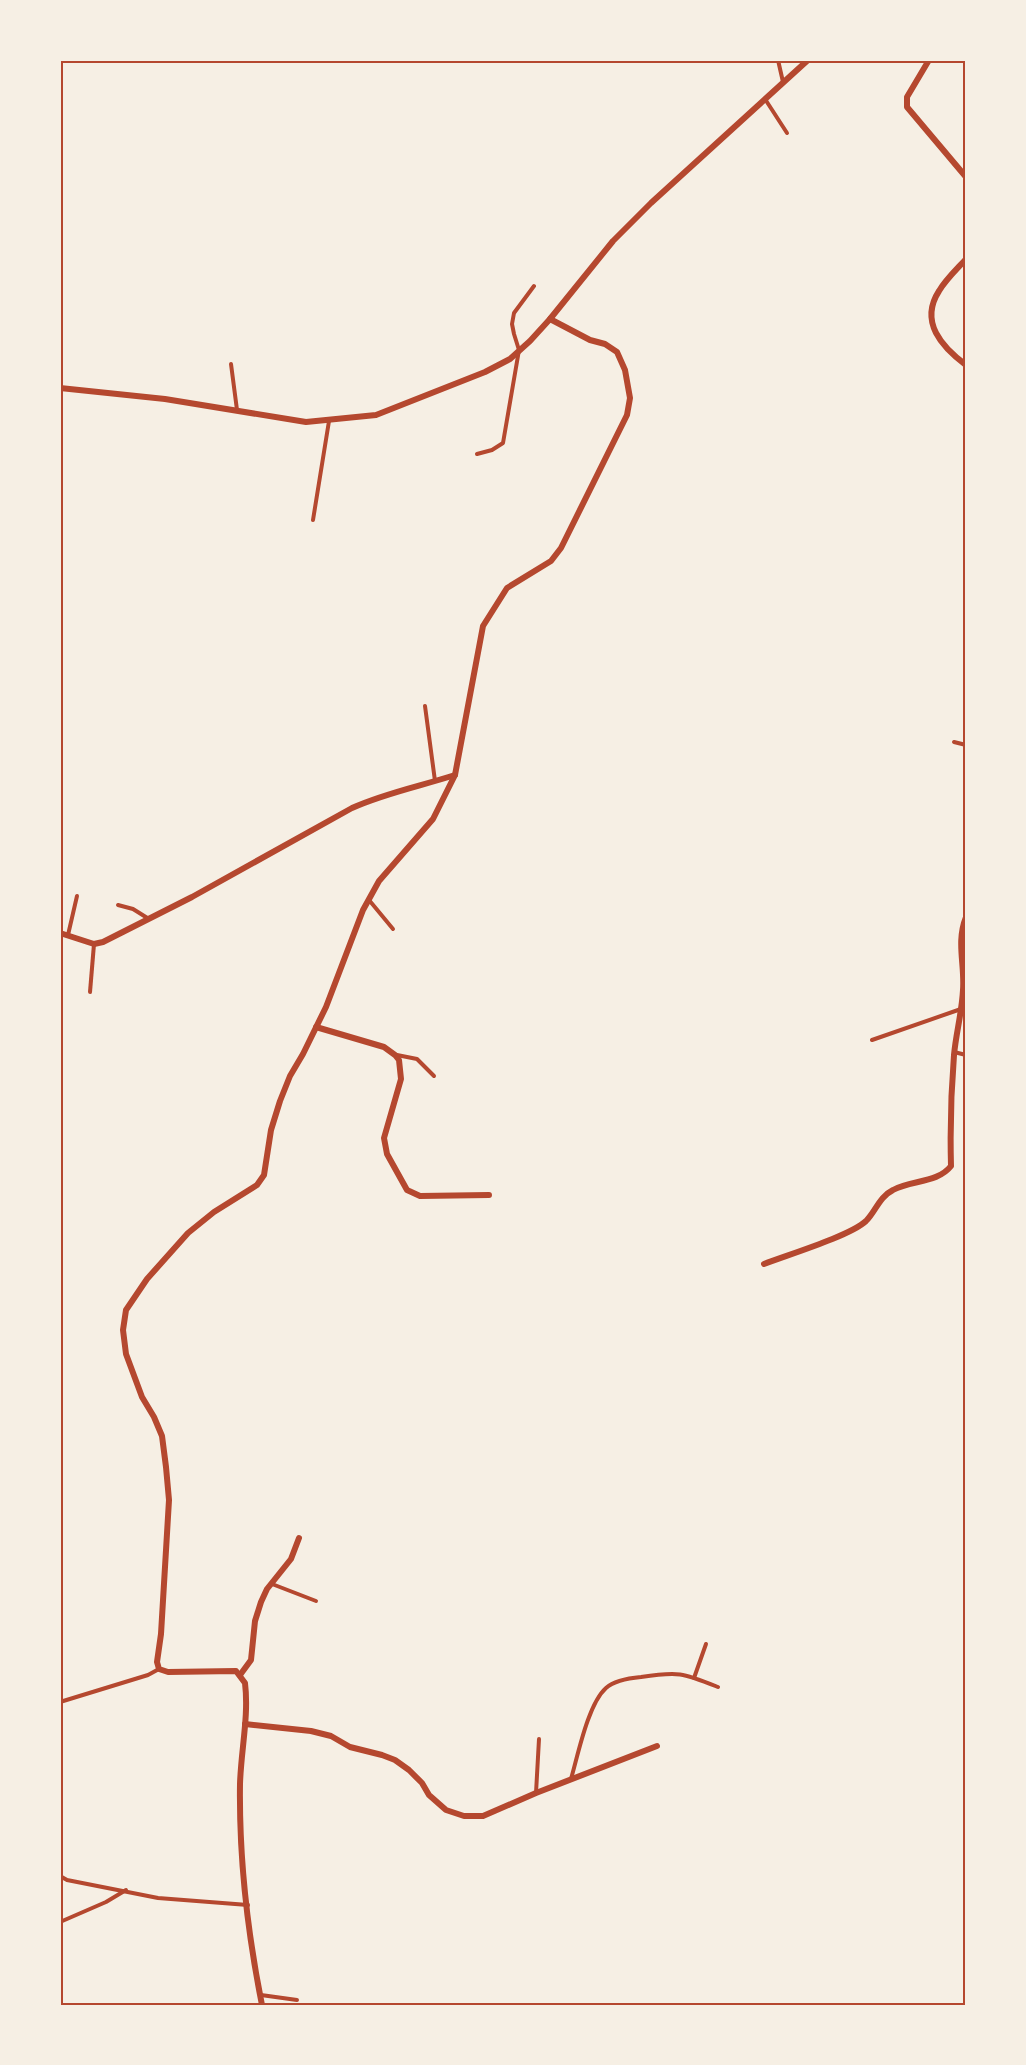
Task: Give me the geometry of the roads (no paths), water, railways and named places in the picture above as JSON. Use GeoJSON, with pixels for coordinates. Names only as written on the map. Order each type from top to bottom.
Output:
{"type":"FeatureCollection","features":[{"type":"Feature","properties":{"kind":"street"},"geometry":{"type":"LineString","coordinates":[[60,388],[165,399],[306,422],[376,416],[485,372],[510,359],[550,319],[613,241],[651,203],[808,60]]}},
{"type":"Feature","properties":{"kind":"street"},"geometry":{"type":"LineString","coordinates":[[929,60],[908,97],[908,107],[966,177]]}},
{"type":"Feature","properties":{"kind":"street"},"geometry":{"type":"LineString","coordinates":[[966,259],[937,292],[932,309],[937,337],[946,349],[966,364]]}},
{"type":"Feature","properties":{"kind":"street"},"geometry":{"type":"LineString","coordinates":[[262,2005],[248,1905],[242,1830],[240,1785],[245,1724],[245,1683],[236,1671],[168,1672],[159,1669],[156,1662],[161,1634],[169,1500],[162,1436],[142,1397],[126,1354],[123,1330],[126,1310],[147,1279],[188,1233],[214,1212],[257,1185],[264,1175],[271,1130],[280,1101],[290,1076],[316,1027],[369,900],[379,881],[433,819],[454,775],[483,626],[507,588],[551,561],[561,548],[627,416],[630,398],[625,370],[617,352],[605,344],[590,340],[550,319]]}},
{"type":"Feature","properties":{"kind":"street"},"geometry":{"type":"LineString","coordinates":[[60,933],[94,944],[103,942],[352,808],[373,799],[454,775]]}},
{"type":"Feature","properties":{"kind":"street"},"geometry":{"type":"LineString","coordinates":[[764,1264],[852,1230],[866,1221],[884,1196],[894,1189],[945,1174],[951,1166],[950,1132],[954,1052],[963,988],[960,949],[962,926],[966,917]]}},
{"type":"Feature","properties":{"kind":"street"},"geometry":{"type":"LineString","coordinates":[[316,1027],[384,1047],[395,1055],[401,1066],[401,1079],[384,1138],[387,1155],[407,1190],[420,1196],[489,1196]]}},
{"type":"Feature","properties":{"kind":"street"},"geometry":{"type":"LineString","coordinates":[[240,1674],[251,1660],[255,1621],[261,1602],[271,1584],[291,1559],[298,1538]]}},
{"type":"Feature","properties":{"kind":"street"},"geometry":{"type":"LineString","coordinates":[[245,1724],[310,1731],[331,1736],[350,1747],[382,1755],[409,1770],[422,1783],[429,1795],[446,1810],[464,1816],[483,1816],[570,1779],[657,1746]]}},
{"type":"Feature","properties":{"kind":"lane"},"geometry":{"type":"LineString","coordinates":[[778,60],[784,83]]}},
{"type":"Feature","properties":{"kind":"lane"},"geometry":{"type":"LineString","coordinates":[[765,99],[787,133]]}},
{"type":"Feature","properties":{"kind":"lane"},"geometry":{"type":"LineString","coordinates":[[477,454],[492,450],[503,443],[519,350],[512,324],[514,313],[534,286]]}},
{"type":"Feature","properties":{"kind":"lane"},"geometry":{"type":"LineString","coordinates":[[231,364],[237,411]]}},
{"type":"Feature","properties":{"kind":"lane"},"geometry":{"type":"LineString","coordinates":[[313,520],[329,421]]}},
{"type":"Feature","properties":{"kind":"lane"},"geometry":{"type":"LineString","coordinates":[[425,706],[435,781]]}},
{"type":"Feature","properties":{"kind":"lane"},"geometry":{"type":"LineString","coordinates":[[954,742],[966,745]]}},
{"type":"Feature","properties":{"kind":"lane"},"geometry":{"type":"LineString","coordinates":[[68,936],[77,896]]}},
{"type":"Feature","properties":{"kind":"lane"},"geometry":{"type":"LineString","coordinates":[[369,900],[393,929]]}},
{"type":"Feature","properties":{"kind":"lane"},"geometry":{"type":"LineString","coordinates":[[118,905],[133,909],[149,919]]}},
{"type":"Feature","properties":{"kind":"lane"},"geometry":{"type":"LineString","coordinates":[[90,992],[94,944]]}},
{"type":"Feature","properties":{"kind":"lane"},"geometry":{"type":"LineString","coordinates":[[872,1040],[961,1010]]}},
{"type":"Feature","properties":{"kind":"lane"},"geometry":{"type":"LineString","coordinates":[[954,1052],[966,1055]]}},
{"type":"Feature","properties":{"kind":"lane"},"geometry":{"type":"LineString","coordinates":[[395,1055],[417,1059],[434,1076]]}},
{"type":"Feature","properties":{"kind":"lane"},"geometry":{"type":"LineString","coordinates":[[271,1584],[316,1601]]}},
{"type":"Feature","properties":{"kind":"lane"},"geometry":{"type":"LineString","coordinates":[[694,1678],[706,1644]]}},
{"type":"Feature","properties":{"kind":"lane"},"geometry":{"type":"LineString","coordinates":[[60,1702],[148,1675],[159,1669]]}},
{"type":"Feature","properties":{"kind":"lane"},"geometry":{"type":"LineString","coordinates":[[570,1779],[591,1711],[605,1689],[616,1682],[670,1672],[685,1674],[718,1687]]}},
{"type":"Feature","properties":{"kind":"lane"},"geometry":{"type":"LineString","coordinates":[[536,1793],[539,1739]]}},
{"type":"Feature","properties":{"kind":"lane"},"geometry":{"type":"LineString","coordinates":[[60,1876],[67,1880],[158,1898],[248,1905]]}},
{"type":"Feature","properties":{"kind":"lane"},"geometry":{"type":"LineString","coordinates":[[60,1922],[106,1902],[126,1890]]}},
{"type":"Feature","properties":{"kind":"lane"},"geometry":{"type":"LineString","coordinates":[[261,1995],[297,2000]]}}]}
